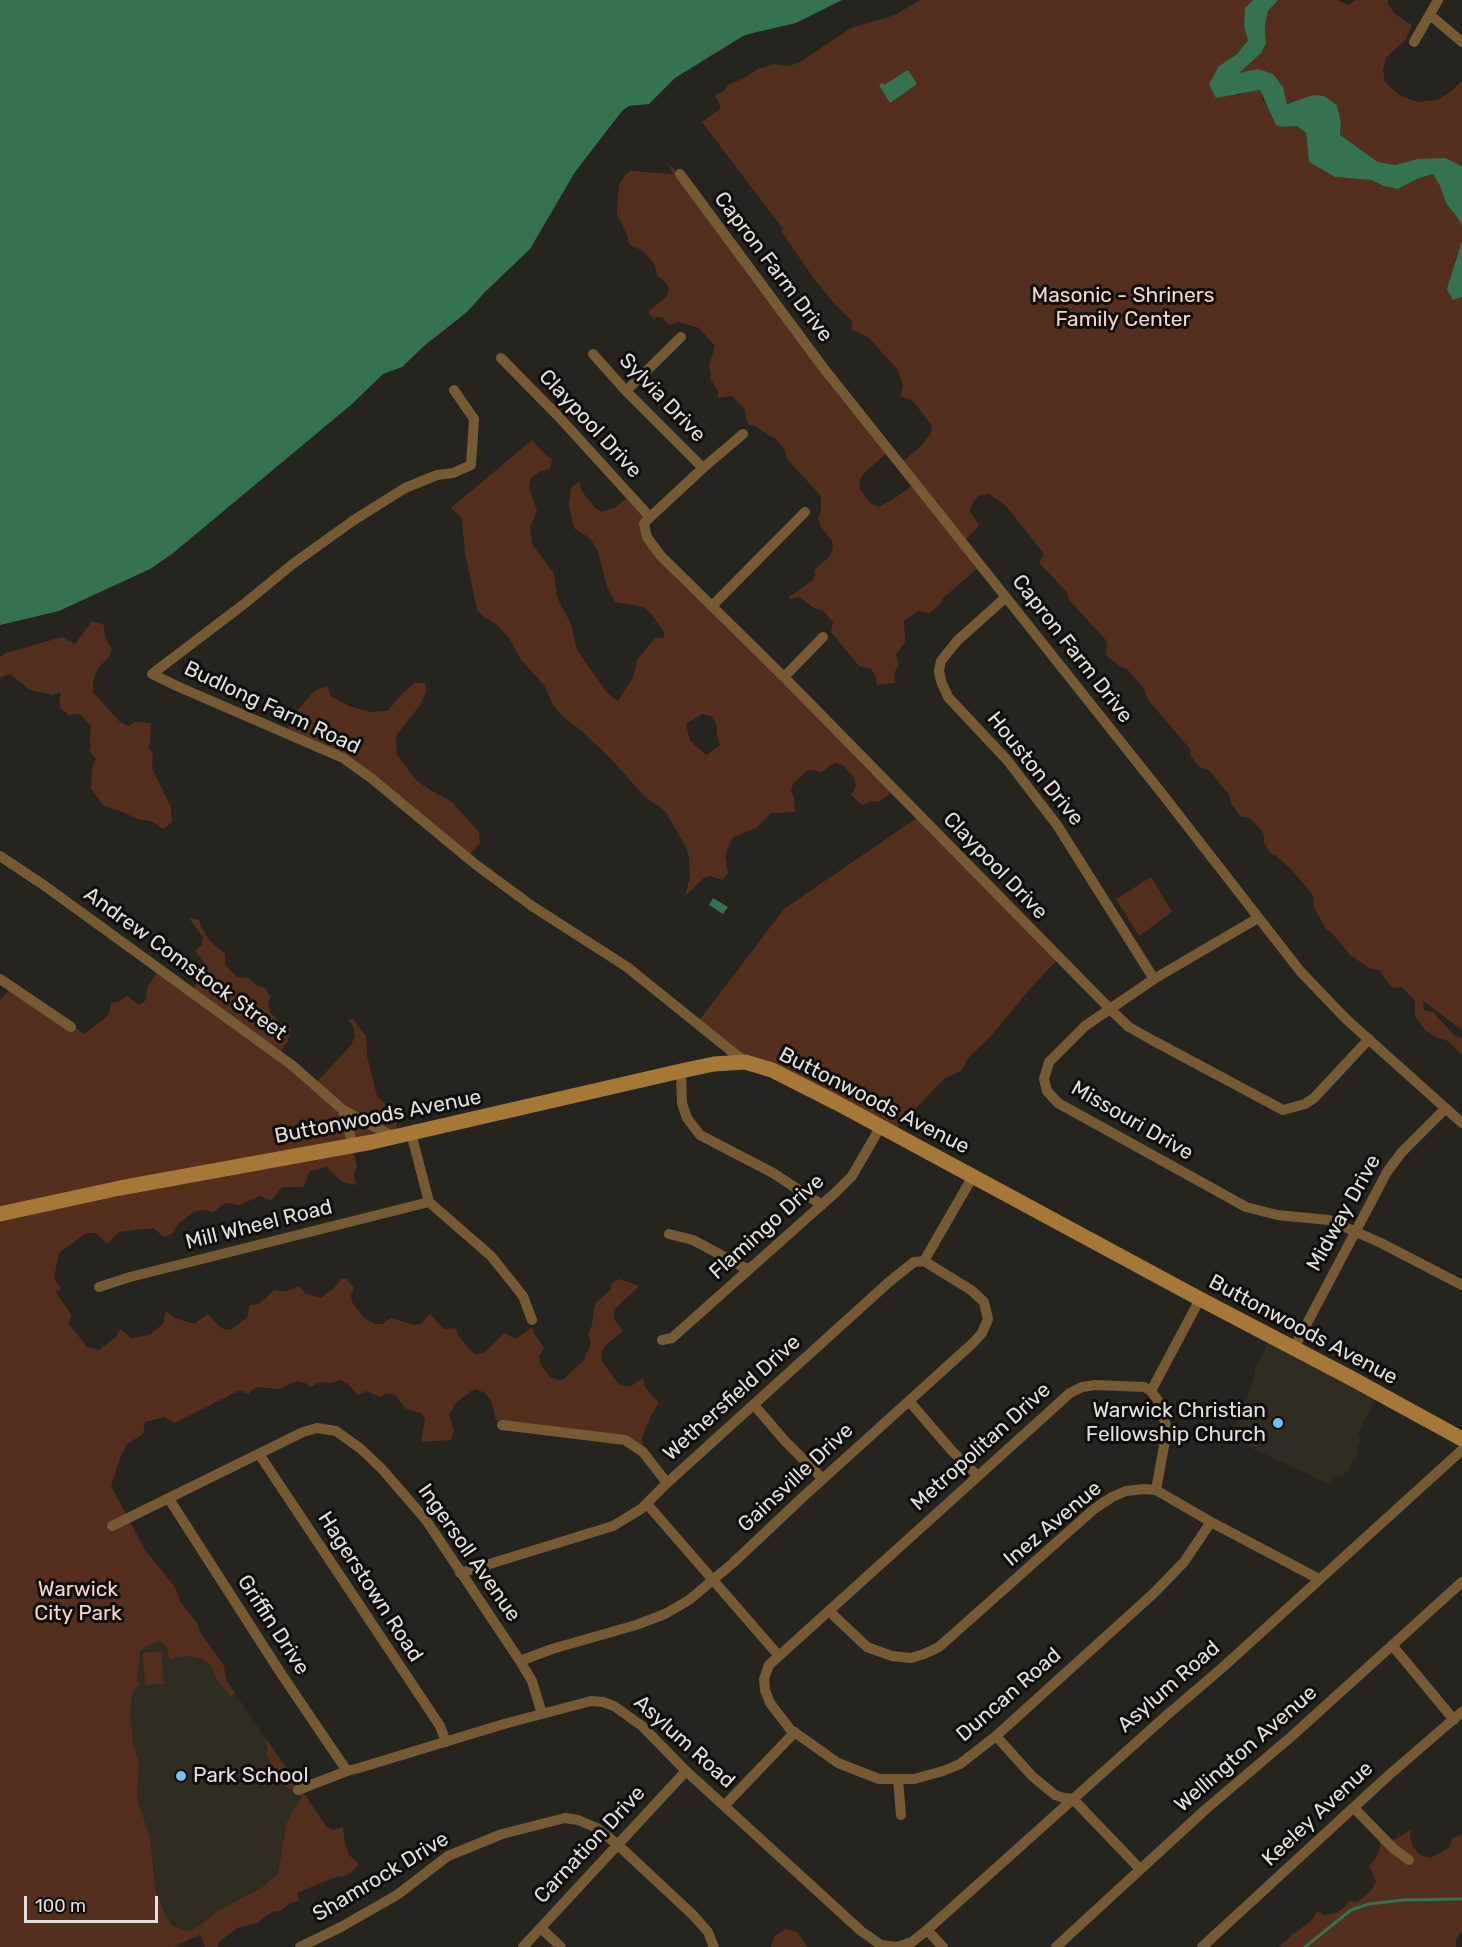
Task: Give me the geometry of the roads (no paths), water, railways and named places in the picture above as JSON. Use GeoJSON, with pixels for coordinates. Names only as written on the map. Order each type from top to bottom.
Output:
{"type":"FeatureCollection","features":[{"type":"Feature","properties":{"kind":"street"},"geometry":{"type":"LineString","coordinates":[[1414,42],[1438,0]]}},
{"type":"Feature","properties":{"kind":"street"},"geometry":{"type":"LineString","coordinates":[[1430,15],[1462,42]]}},
{"type":"Feature","properties":{"kind":"street","name":"Capron Farm Drive"},"geometry":{"type":"LineString","coordinates":[[680,174],[822,366],[1160,790],[1300,971],[1346,1019],[1462,1123]]}},
{"type":"Feature","properties":{"kind":"street"},"geometry":{"type":"LineString","coordinates":[[627,391],[681,337]]}},
{"type":"Feature","properties":{"kind":"street","name":"Sylvia Drive"},"geometry":{"type":"LineString","coordinates":[[593,354],[703,468]]}},
{"type":"Feature","properties":{"kind":"street","name":"Claypool Drive"},"geometry":{"type":"LineString","coordinates":[[501,358],[559,417],[649,518],[644,524],[647,537],[660,555],[784,677],[1129,1027],[1283,1110],[1305,1104],[1314,1098],[1369,1039]]}},
{"type":"Feature","properties":{"kind":"street","name":"Budlong Farm Road"},"geometry":{"type":"LineString","coordinates":[[454,390],[474,419],[471,465],[405,488],[354,520],[294,563],[152,674],[343,758],[371,778],[475,864],[532,906],[627,967],[745,1062]]}},
{"type":"Feature","properties":{"kind":"street"},"geometry":{"type":"LineString","coordinates":[[649,518],[743,434]]}},
{"type":"Feature","properties":{"kind":"street"},"geometry":{"type":"LineString","coordinates":[[712,606],[805,512]]}},
{"type":"Feature","properties":{"kind":"street","name":"Houston Drive"},"geometry":{"type":"LineString","coordinates":[[1006,597],[957,641],[941,661],[939,671],[941,681],[948,697],[1007,760],[1058,825],[1154,979]]}},
{"type":"Feature","properties":{"kind":"street"},"geometry":{"type":"LineString","coordinates":[[784,677],[823,637]]}},
{"type":"Feature","properties":{"kind":"street","name":"Andrew Comstock Street"},"geometry":{"type":"LineString","coordinates":[[0,856],[45,886],[293,1066],[343,1110],[394,1137]]}},
{"type":"Feature","properties":{"kind":"street","name":"Missouri Drive"},"geometry":{"type":"LineString","coordinates":[[1258,918],[1154,979],[1085,1026],[1049,1062],[1044,1079],[1047,1091],[1058,1104],[1246,1207],[1277,1215],[1329,1220],[1356,1231],[1462,1285]]}},
{"type":"Feature","properties":{"kind":"street"},"geometry":{"type":"LineString","coordinates":[[0,979],[71,1027]]}},
{"type":"Feature","properties":{"kind":"street","name":"Buttonwoods Avenue"},"geometry":{"type":"LineString","coordinates":[[0,1214],[120,1188],[394,1137],[714,1064],[745,1062],[772,1070],[881,1126],[1462,1439]]}},
{"type":"Feature","properties":{"kind":"street"},"geometry":{"type":"LineString","coordinates":[[681,1071],[682,1103],[687,1118],[700,1135],[773,1173],[822,1205]]}},
{"type":"Feature","properties":{"kind":"street","name":"Midway Drive"},"geometry":{"type":"LineString","coordinates":[[1294,1348],[1387,1172],[1401,1153],[1445,1109]]}},
{"type":"Feature","properties":{"kind":"street"},"geometry":{"type":"LineString","coordinates":[[343,1110],[353,1145]]}},
{"type":"Feature","properties":{"kind":"street","name":"Flamingo Drive"},"geometry":{"type":"LineString","coordinates":[[662,1340],[672,1338],[852,1176],[881,1126]]}},
{"type":"Feature","properties":{"kind":"street"},"geometry":{"type":"LineString","coordinates":[[411,1133],[429,1202],[491,1256],[523,1296],[532,1320]]}},
{"type":"Feature","properties":{"kind":"street"},"geometry":{"type":"LineString","coordinates":[[924,1260],[973,1176]]}},
{"type":"Feature","properties":{"kind":"street","name":"Mill Wheel Road"},"geometry":{"type":"LineString","coordinates":[[99,1287],[130,1277],[429,1202]]}},
{"type":"Feature","properties":{"kind":"street"},"geometry":{"type":"LineString","coordinates":[[669,1234],[693,1240],[749,1270]]}},
{"type":"Feature","properties":{"kind":"street","name":"Gainsville Drive"},"geometry":{"type":"LineString","coordinates":[[520,1661],[552,1649],[625,1629],[658,1617],[680,1605],[714,1580],[973,1343],[982,1333],[988,1319],[984,1302],[976,1294],[924,1260]]}},
{"type":"Feature","properties":{"kind":"street","name":"Wethersfield Drive"},"geometry":{"type":"LineString","coordinates":[[460,1573],[613,1526],[628,1518],[647,1504],[667,1483],[889,1282],[914,1262],[924,1260]]}},
{"type":"Feature","properties":{"kind":"street"},"geometry":{"type":"LineString","coordinates":[[1200,1299],[1151,1391],[1159,1402],[1167,1429],[1156,1490],[1211,1522],[1320,1579]]}},
{"type":"Feature","properties":{"kind":"street","name":"Metropolitan Drive"},"geometry":{"type":"LineString","coordinates":[[779,1656],[1070,1393],[1095,1385],[1144,1387],[1151,1391]]}},
{"type":"Feature","properties":{"kind":"street"},"geometry":{"type":"LineString","coordinates":[[909,1401],[952,1451],[978,1476]]}},
{"type":"Feature","properties":{"kind":"street"},"geometry":{"type":"LineString","coordinates":[[754,1405],[785,1441],[823,1479]]}},
{"type":"Feature","properties":{"kind":"street"},"geometry":{"type":"LineString","coordinates":[[502,1425],[626,1440],[643,1452],[667,1483]]}},
{"type":"Feature","properties":{"kind":"street","name":"Ingersoll Avenue"},"geometry":{"type":"LineString","coordinates":[[111,1526],[309,1430],[331,1429],[361,1449],[399,1487],[426,1520],[532,1681],[542,1714]]}},
{"type":"Feature","properties":{"kind":"street","name":"Asylum Road"},"geometry":{"type":"LineString","coordinates":[[298,1790],[347,1771],[542,1714],[591,1701],[603,1702],[614,1706],[642,1726],[687,1771],[861,1931],[881,1945],[892,1947],[912,1942],[1222,1668],[1462,1450]]}},
{"type":"Feature","properties":{"kind":"street","name":"Hagerstown Road"},"geometry":{"type":"LineString","coordinates":[[259,1454],[440,1726],[446,1742]]}},
{"type":"Feature","properties":{"kind":"street","name":"Inez Avenue"},"geometry":{"type":"LineString","coordinates":[[829,1611],[867,1647],[892,1656],[911,1658],[924,1654],[939,1647],[1094,1509],[1126,1491],[1156,1490]]}},
{"type":"Feature","properties":{"kind":"street","name":"Griffin Drive"},"geometry":{"type":"LineString","coordinates":[[169,1499],[282,1675],[347,1771]]}},
{"type":"Feature","properties":{"kind":"street"},"geometry":{"type":"LineString","coordinates":[[647,1504],[779,1656]]}},
{"type":"Feature","properties":{"kind":"street","name":"Duncan Road"},"geometry":{"type":"LineString","coordinates":[[779,1656],[769,1665],[764,1679],[770,1703],[790,1729],[838,1763],[879,1779],[915,1779],[943,1771],[960,1764],[996,1736],[1171,1577],[1211,1522]]}},
{"type":"Feature","properties":{"kind":"street","name":"Wellington Avenue"},"geometry":{"type":"LineString","coordinates":[[1056,1947],[1206,1809],[1292,1736],[1462,1582]]}},
{"type":"Feature","properties":{"kind":"street"},"geometry":{"type":"LineString","coordinates":[[1392,1645],[1458,1716]]}},
{"type":"Feature","properties":{"kind":"street","name":"Keeley Avenue"},"geometry":{"type":"LineString","coordinates":[[1202,1947],[1389,1775],[1458,1716]]}},
{"type":"Feature","properties":{"kind":"street"},"geometry":{"type":"LineString","coordinates":[[725,1805],[795,1732]]}},
{"type":"Feature","properties":{"kind":"street"},"geometry":{"type":"LineString","coordinates":[[996,1736],[1032,1776],[1055,1795],[1073,1799],[1140,1869]]}},
{"type":"Feature","properties":{"kind":"street","name":"Carnation Drive"},"geometry":{"type":"LineString","coordinates":[[523,1947],[687,1771]]}},
{"type":"Feature","properties":{"kind":"street"},"geometry":{"type":"LineString","coordinates":[[898,1779],[902,1815]]}},
{"type":"Feature","properties":{"kind":"street"},"geometry":{"type":"LineString","coordinates":[[1354,1808],[1394,1849],[1409,1860]]}},
{"type":"Feature","properties":{"kind":"street","name":"Shamrock Drive"},"geometry":{"type":"LineString","coordinates":[[300,1947],[397,1895],[448,1856],[502,1834],[565,1818],[578,1820],[597,1828],[618,1845],[693,1915],[708,1932],[714,1947]]}},
{"type":"Feature","properties":{"kind":"street"},"geometry":{"type":"LineString","coordinates":[[541,1928],[561,1947]]}},
{"type":"Feature","properties":{"kind":"street"},"geometry":{"type":"LineString","coordinates":[[927,1930],[944,1947]]}},
{"type":"Feature","properties":{"kind":"waterway"},"geometry":{"type":"LineString","coordinates":[[1305,1947],[1351,1910],[1369,1904],[1403,1900],[1462,1899]]}},
{"type":"Feature","properties":{"kind":"place","name":"Warwick Christian Fellowship Church"},"geometry":{"type":"Point","coordinates":[1278,1423]}},
{"type":"Feature","properties":{"kind":"place","name":"Park School"},"geometry":{"type":"Point","coordinates":[181,1776]}},
{"type":"Feature","properties":{"kind":"park label","name":"Masonic - Shriners Family Center"},"geometry":{"type":"Point","coordinates":[1123,308]}},
{"type":"Feature","properties":{"kind":"park label","name":"Warwick City Park"},"geometry":{"type":"Point","coordinates":[78,1602]}}]}
